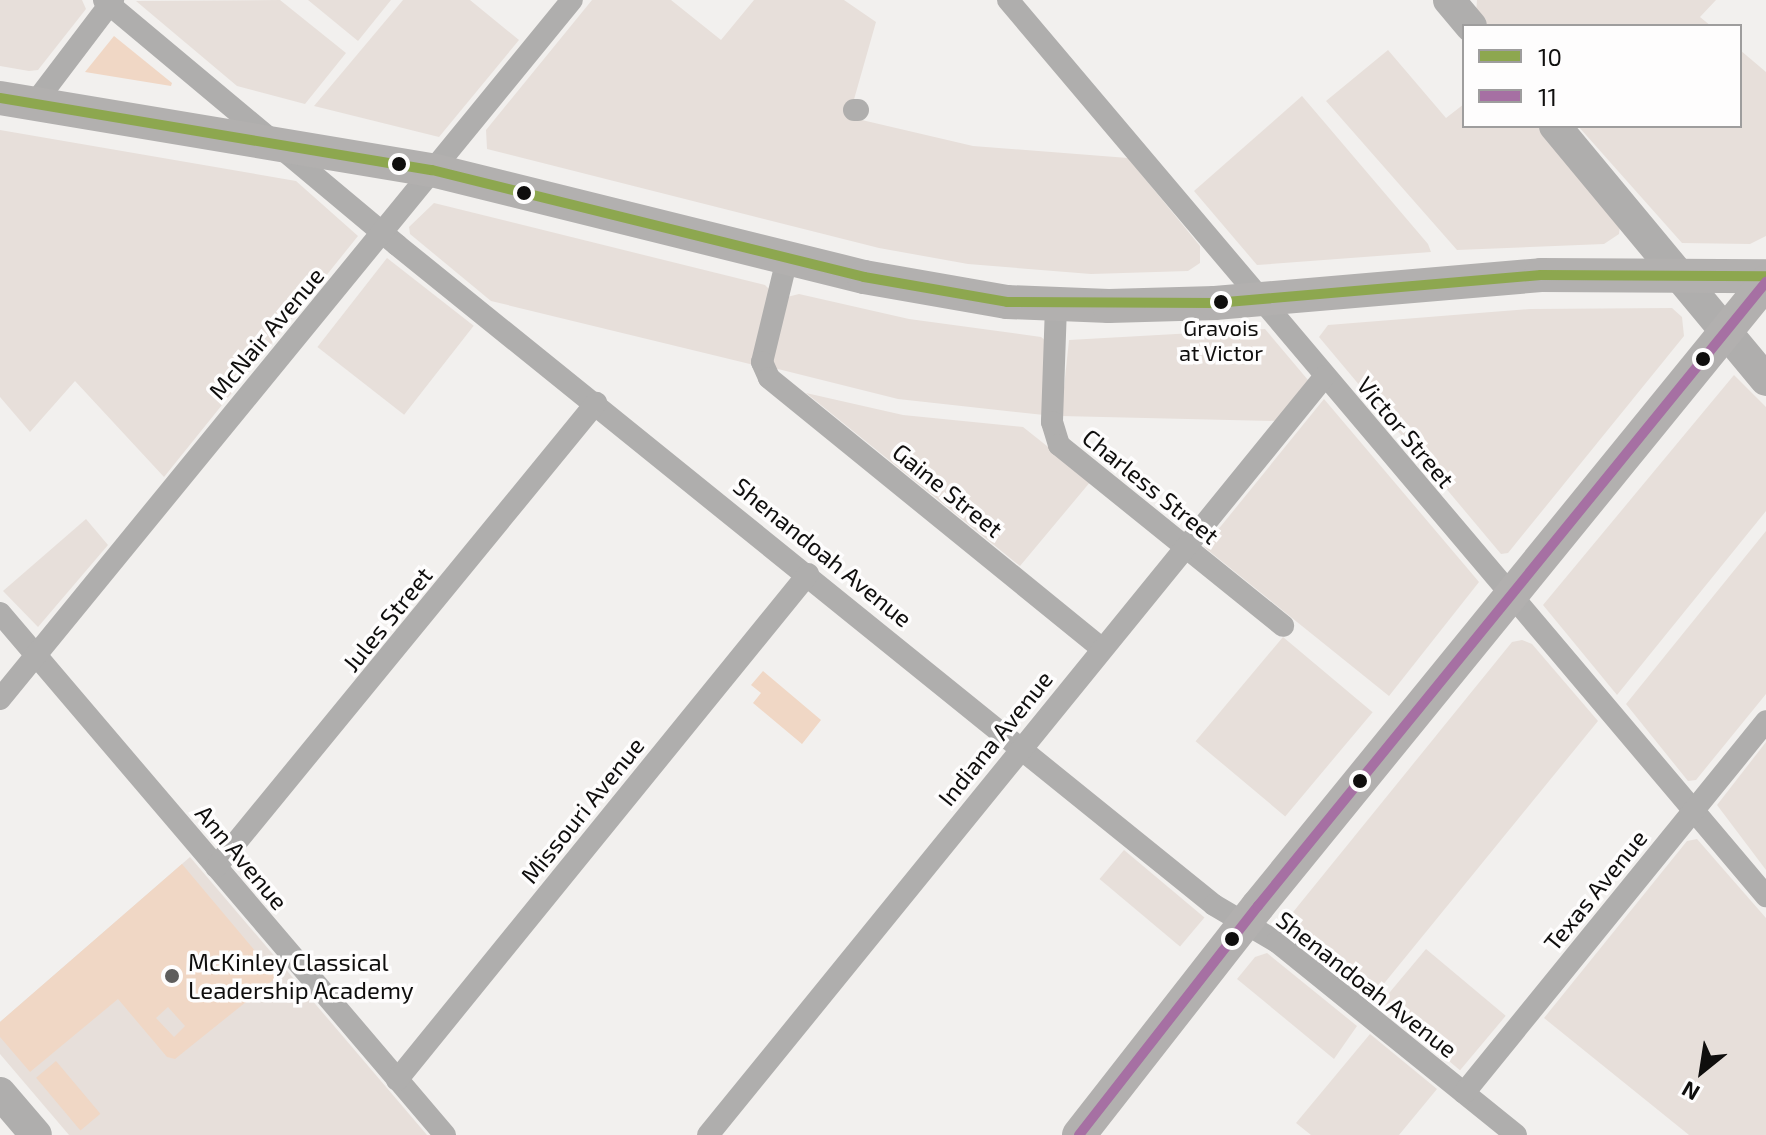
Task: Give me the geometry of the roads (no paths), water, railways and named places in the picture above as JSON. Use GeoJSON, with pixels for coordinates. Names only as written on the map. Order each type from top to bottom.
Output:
{"type":"FeatureCollection","features":[{"type":"Feature","properties":{"kind":"main road"},"geometry":{"type":"LineString","coordinates":[[0,98],[432,170],[915,288],[1056,306],[1259,298],[1508,276],[1680,274],[1766,279]]}},
{"type":"Feature","properties":{"kind":"main road"},"geometry":{"type":"LineString","coordinates":[[1081,1134],[1243,923],[1511,597],[1766,279]]}},
{"type":"Feature","properties":{"kind":"street","name":"McNair Avenue"},"geometry":{"type":"LineString","coordinates":[[0,699],[572,0]]}},
{"type":"Feature","properties":{"kind":"street","name":"Victor Street"},"geometry":{"type":"LineString","coordinates":[[1008,0],[1766,896]]}},
{"type":"Feature","properties":{"kind":"street"},"geometry":{"type":"LineString","coordinates":[[1449,0],[1469,24]]}},
{"type":"Feature","properties":{"kind":"street"},"geometry":{"type":"LineString","coordinates":[[34,104],[109,2]]}},
{"type":"Feature","properties":{"kind":"street","name":"Shenandoah Avenue"},"geometry":{"type":"LineString","coordinates":[[109,2],[382,233],[1021,747],[1243,923],[1277,942],[1516,1135]]}},
{"type":"Feature","properties":{"kind":"street"},"geometry":{"type":"LineString","coordinates":[[1557,128],[1766,380]]}},
{"type":"Feature","properties":{"kind":"street","name":"Gaine Street"},"geometry":{"type":"LineString","coordinates":[[787,259],[764,371],[1101,648]]}},
{"type":"Feature","properties":{"kind":"street","name":"Charless Street"},"geometry":{"type":"LineString","coordinates":[[1056,306],[1052,422],[1059,445],[1283,626]]}},
{"type":"Feature","properties":{"kind":"street","name":"Indiana Avenue"},"geometry":{"type":"LineString","coordinates":[[708,1135],[1184,545],[1325,376]]}},
{"type":"Feature","properties":{"kind":"street","name":"Jules Street"},"geometry":{"type":"LineString","coordinates":[[216,867],[596,403]]}},
{"type":"Feature","properties":{"kind":"street","name":"Missouri Avenue"},"geometry":{"type":"LineString","coordinates":[[397,1080],[808,574]]}},
{"type":"Feature","properties":{"kind":"street","name":"Ann Avenue"},"geometry":{"type":"LineString","coordinates":[[0,613],[445,1135]]}},
{"type":"Feature","properties":{"kind":"street","name":"Texas Avenue"},"geometry":{"type":"LineString","coordinates":[[1464,1093],[1766,721]]}},
{"type":"Feature","properties":{"kind":"street"},"geometry":{"type":"LineString","coordinates":[[0,1093],[36,1135]]}},
{"type":"Feature","properties":{"kind":"place","name":"Gravois at Victor"},"geometry":{"type":"Point","coordinates":[1221,302]}},
{"type":"Feature","properties":{"kind":"place","name":"McKinley Classical Leadership Academy"},"geometry":{"type":"Point","coordinates":[172,976]}}]}
